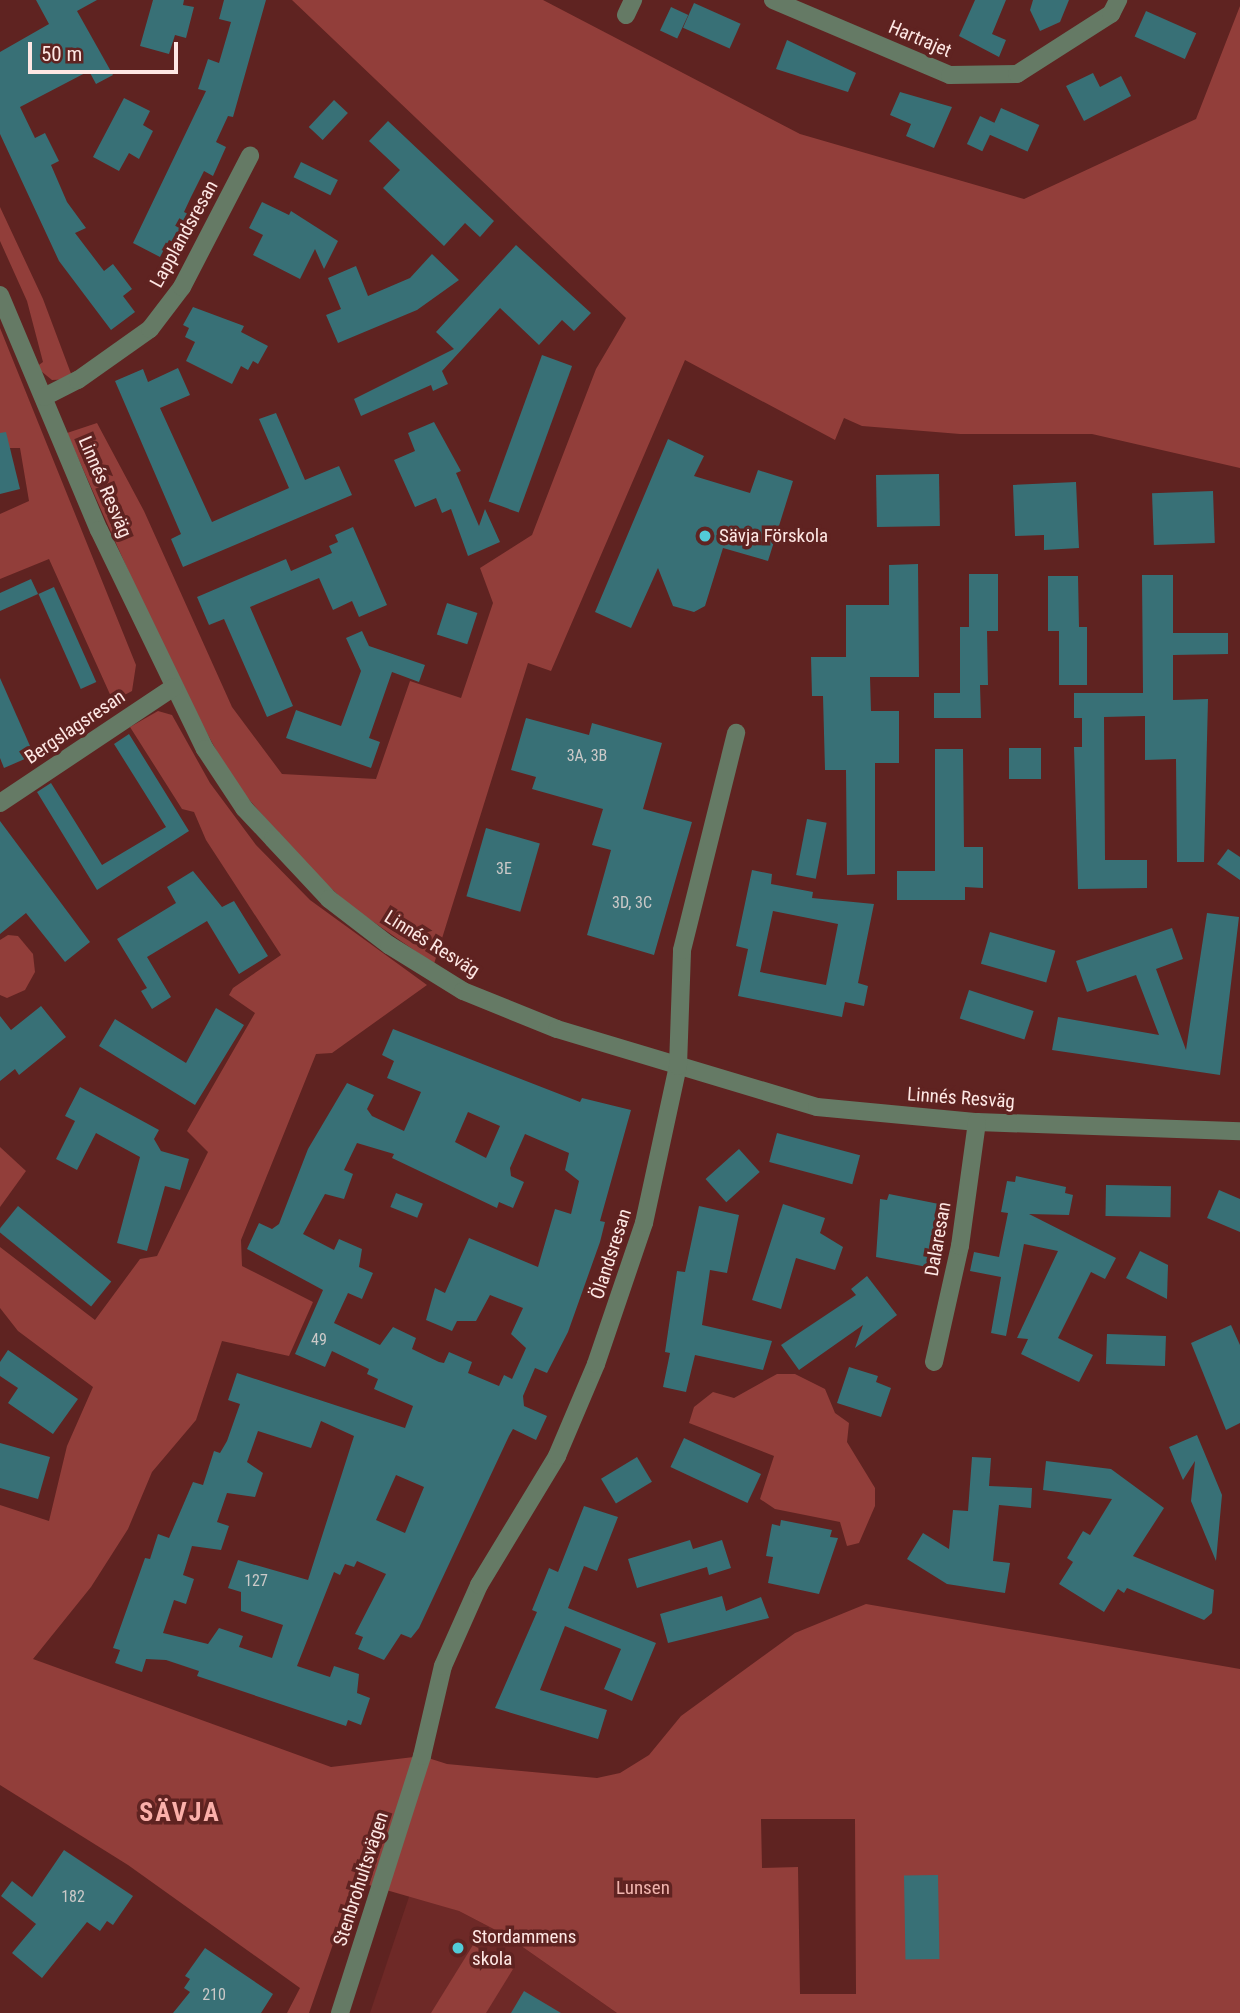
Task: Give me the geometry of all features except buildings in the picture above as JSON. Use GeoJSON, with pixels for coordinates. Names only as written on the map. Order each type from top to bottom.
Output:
{"type":"FeatureCollection","features":[{"type":"Feature","properties":{"kind":"street","name":"Hartrajet"},"geometry":{"type":"LineString","coordinates":[[774,0],[950,75],[1017,74],[1111,14],[1118,0]]}},
{"type":"Feature","properties":{"kind":"street","name":"Lapplandsresan"},"geometry":{"type":"LineString","coordinates":[[44,397],[78,380],[150,329],[182,287],[250,156]]}},
{"type":"Feature","properties":{"kind":"street","name":"Linnés Resväg"},"geometry":{"type":"LineString","coordinates":[[0,295],[174,687],[244,808],[329,899],[389,945],[463,991],[557,1029],[817,1107],[977,1122],[1240,1131]]}},
{"type":"Feature","properties":{"kind":"street","name":"Bergslagsresan"},"geometry":{"type":"LineString","coordinates":[[0,803],[174,687]]}},
{"type":"Feature","properties":{"kind":"street","name":"Ölandsresan"},"geometry":{"type":"LineString","coordinates":[[422,1756],[443,1666],[479,1585],[557,1456],[596,1364],[645,1223],[678,1066],[682,950],[736,733]]}},
{"type":"Feature","properties":{"kind":"street","name":"Dalaresan"},"geometry":{"type":"LineString","coordinates":[[934,1362],[960,1246],[977,1122]]}},
{"type":"Feature","properties":{"kind":"street","name":"Stenbrohultsvägen"},"geometry":{"type":"LineString","coordinates":[[340,2013],[422,1756]]}},
{"type":"Feature","properties":{"kind":"shaded area","name":"Stordammens skola"},"geometry":{"type":"Polygon","coordinates":[[[410,1894],[459,1911],[507,1936],[617,2013],[370,2013],[410,1894]]]}},
{"type":"Feature","properties":{"kind":"green space"},"geometry":{"type":"Polygon","coordinates":[[[292,0],[543,0],[800,134],[1024,199],[1196,119],[1240,6],[1240,468],[1092,434],[960,434],[862,426],[844,418],[835,440],[685,360],[551,671],[528,663],[434,964],[349,905],[305,864],[232,780],[167,658],[67,433],[97,423],[144,511],[232,707],[282,774],[376,779],[410,681],[461,698],[493,603],[480,568],[532,535],[596,369],[626,318],[292,0]]]}},
{"type":"Feature","properties":{"kind":"green space"},"geometry":{"type":"Polygon","coordinates":[[[0,207],[43,299],[73,379],[52,380],[36,367],[43,362],[27,301],[0,241],[0,207]]]}},
{"type":"Feature","properties":{"kind":"green space"},"geometry":{"type":"Polygon","coordinates":[[[0,328],[136,665],[132,691],[113,701],[49,559],[0,579],[0,514],[29,501],[20,448],[3,448],[0,433],[0,328]]]}},
{"type":"Feature","properties":{"kind":"green space","name":"Lunsen"},"geometry":{"type":"Polygon","coordinates":[[[158,711],[172,715],[210,783],[256,845],[310,900],[427,985],[332,1053],[316,1054],[241,1240],[242,1266],[313,1302],[289,1356],[222,1341],[196,1420],[152,1472],[128,1529],[91,1587],[33,1659],[331,1767],[422,1756],[447,1764],[597,1778],[620,1773],[649,1755],[681,1716],[795,1633],[866,1604],[1240,1669],[1240,2013],[617,2013],[507,1936],[459,1911],[355,1881],[309,2013],[287,2013],[300,1988],[128,1865],[0,1785],[0,1505],[49,1521],[67,1446],[93,1387],[18,1331],[0,1308],[0,1247],[95,1320],[140,1259],[157,1256],[208,1152],[187,1131],[255,1013],[229,995],[233,988],[281,955],[206,840],[194,812],[182,809],[130,727],[158,711]],[[761,1819],[762,1868],[798,1867],[800,1994],[856,1994],[855,1819],[761,1819]]]}},
{"type":"Feature","properties":{"kind":"green space"},"geometry":{"type":"Polygon","coordinates":[[[8,935],[18,936],[33,954],[35,972],[25,990],[7,998],[0,995],[0,940],[8,935]]]}},
{"type":"Feature","properties":{"kind":"green space"},"geometry":{"type":"Polygon","coordinates":[[[0,1147],[26,1171],[0,1207],[0,1147]]]}},
{"type":"Feature","properties":{"kind":"green space"},"geometry":{"type":"Polygon","coordinates":[[[777,1374],[795,1374],[825,1389],[835,1413],[849,1423],[847,1442],[875,1488],[875,1506],[859,1543],[847,1546],[840,1522],[775,1509],[760,1499],[774,1456],[689,1423],[694,1407],[713,1392],[734,1398],[777,1374]]]}},
{"type":"Feature","properties":{"kind":"green space"},"geometry":{"type":"Polygon","coordinates":[[[473,1945],[513,1969],[486,2013],[431,2013],[473,1945]]]}},
{"type":"Feature","properties":{"kind":"place","name":"Sävja Förskola"},"geometry":{"type":"Point","coordinates":[705,536]}},
{"type":"Feature","properties":{"kind":"place","name":"Stordammens skola"},"geometry":{"type":"Point","coordinates":[458,1948]}},
{"type":"Feature","properties":{"kind":"district","name":"SÄVJA"},"geometry":{"type":"Point","coordinates":[180,1813]}}]}
